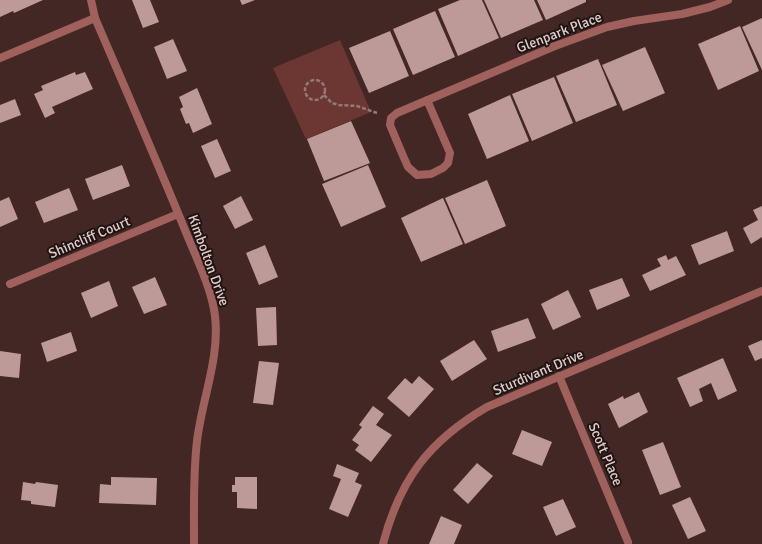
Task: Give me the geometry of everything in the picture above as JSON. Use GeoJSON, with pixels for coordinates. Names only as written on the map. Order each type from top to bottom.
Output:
{"type":"FeatureCollection","features":[{"type":"Feature","properties":{"kind":"street","name":"Kimbolton Drive"},"geometry":{"type":"LineString","coordinates":[[91,0],[95,18],[208,289],[215,315],[216,335],[214,359],[197,441],[194,485],[194,544]]}},
{"type":"Feature","properties":{"kind":"street","name":"Glenpark Place"},"geometry":{"type":"LineString","coordinates":[[428,100],[450,153],[448,163],[443,168],[431,174],[417,175],[408,168],[390,125],[392,118],[397,113],[555,46],[607,27],[634,21],[682,14],[710,7],[728,0]]}},
{"type":"Feature","properties":{"kind":"street"},"geometry":{"type":"LineString","coordinates":[[0,58],[95,18]]}},
{"type":"Feature","properties":{"kind":"street","name":"Shincliff Court"},"geometry":{"type":"LineString","coordinates":[[10,284],[178,214]]}},
{"type":"Feature","properties":{"kind":"street","name":"Sturdivant Drive"},"geometry":{"type":"LineString","coordinates":[[383,544],[400,494],[420,462],[448,433],[466,420],[487,407],[762,291]]}},
{"type":"Feature","properties":{"kind":"street","name":"Scott Place"},"geometry":{"type":"LineString","coordinates":[[560,376],[628,542]]}},
{"type":"Feature","properties":{"kind":"path"},"geometry":{"type":"LineString","coordinates":[[316,79],[322,82],[325,88],[324,95],[316,100],[309,98],[305,93],[306,84],[316,79]]}},
{"type":"Feature","properties":{"kind":"path"},"geometry":{"type":"LineString","coordinates":[[324,95],[332,103],[357,106],[377,113]]}},
{"type":"Feature","properties":{"kind":"shaded area"},"geometry":{"type":"Polygon","coordinates":[[[340,40],[371,112],[306,139],[273,68],[340,40]]]}},
{"type":"Feature","properties":{"kind":"building"},"geometry":{"type":"Polygon","coordinates":[[[0,0],[43,0],[14,13],[13,11],[0,17],[0,0]]]}},
{"type":"Feature","properties":{"kind":"building"},"geometry":{"type":"Polygon","coordinates":[[[132,0],[150,0],[159,22],[143,28],[132,0]]]}},
{"type":"Feature","properties":{"kind":"building"},"geometry":{"type":"Polygon","coordinates":[[[240,0],[255,0],[242,5],[240,0]]]}},
{"type":"Feature","properties":{"kind":"building"},"geometry":{"type":"Polygon","coordinates":[[[460,0],[482,0],[499,38],[458,56],[438,9],[460,0]]]}},
{"type":"Feature","properties":{"kind":"building"},"geometry":{"type":"Polygon","coordinates":[[[484,0],[534,0],[543,20],[501,38],[484,0]]]}},
{"type":"Feature","properties":{"kind":"building"},"geometry":{"type":"Polygon","coordinates":[[[537,0],[586,0],[586,2],[546,20],[537,0]]]}},
{"type":"Feature","properties":{"kind":"building"},"geometry":{"type":"Polygon","coordinates":[[[435,11],[455,57],[413,75],[393,29],[435,11]]]}},
{"type":"Feature","properties":{"kind":"building"},"geometry":{"type":"Polygon","coordinates":[[[762,18],[762,70],[742,27],[762,18]]]}},
{"type":"Feature","properties":{"kind":"building"},"geometry":{"type":"Polygon","coordinates":[[[740,26],[759,71],[718,90],[698,44],[740,26]]]}},
{"type":"Feature","properties":{"kind":"building"},"geometry":{"type":"Polygon","coordinates":[[[390,31],[409,76],[369,93],[349,48],[390,31]]]}},
{"type":"Feature","properties":{"kind":"building"},"geometry":{"type":"Polygon","coordinates":[[[173,39],[187,71],[167,79],[154,47],[173,39]]]}},
{"type":"Feature","properties":{"kind":"building"},"geometry":{"type":"Polygon","coordinates":[[[645,47],[665,93],[623,111],[602,65],[645,47]]]}},
{"type":"Feature","properties":{"kind":"building"},"geometry":{"type":"Polygon","coordinates":[[[598,59],[617,105],[576,122],[556,76],[598,59]]]}},
{"type":"Feature","properties":{"kind":"building"},"geometry":{"type":"Polygon","coordinates":[[[75,72],[76,75],[85,72],[93,89],[52,107],[55,113],[45,118],[34,94],[43,90],[41,86],[75,72]]]}},
{"type":"Feature","properties":{"kind":"building"},"geometry":{"type":"Polygon","coordinates":[[[554,77],[573,123],[532,141],[512,94],[554,77]]]}},
{"type":"Feature","properties":{"kind":"building"},"geometry":{"type":"Polygon","coordinates":[[[197,88],[212,124],[193,133],[189,123],[186,124],[180,109],[183,107],[179,97],[197,88]]]}},
{"type":"Feature","properties":{"kind":"building"},"geometry":{"type":"Polygon","coordinates":[[[510,95],[529,141],[487,159],[468,114],[510,95]]]}},
{"type":"Feature","properties":{"kind":"building"},"geometry":{"type":"Polygon","coordinates":[[[15,99],[21,115],[0,123],[0,105],[15,99]]]}},
{"type":"Feature","properties":{"kind":"building"},"geometry":{"type":"Polygon","coordinates":[[[351,121],[370,163],[324,181],[307,139],[351,121]]]}},
{"type":"Feature","properties":{"kind":"building"},"geometry":{"type":"Polygon","coordinates":[[[217,139],[231,171],[215,178],[201,146],[217,139]]]}},
{"type":"Feature","properties":{"kind":"building"},"geometry":{"type":"Polygon","coordinates":[[[122,165],[130,186],[93,200],[85,179],[122,165]]]}},
{"type":"Feature","properties":{"kind":"building"},"geometry":{"type":"Polygon","coordinates":[[[368,165],[386,207],[341,227],[322,184],[368,165]]]}},
{"type":"Feature","properties":{"kind":"building"},"geometry":{"type":"Polygon","coordinates":[[[487,180],[506,226],[465,244],[445,198],[487,180]]]}},
{"type":"Feature","properties":{"kind":"building"},"geometry":{"type":"Polygon","coordinates":[[[69,188],[78,210],[44,223],[35,202],[69,188]]]}},
{"type":"Feature","properties":{"kind":"building"},"geometry":{"type":"Polygon","coordinates":[[[241,196],[253,220],[235,229],[223,206],[241,196]]]}},
{"type":"Feature","properties":{"kind":"building"},"geometry":{"type":"Polygon","coordinates":[[[9,197],[18,219],[0,227],[0,201],[9,197]]]}},
{"type":"Feature","properties":{"kind":"building"},"geometry":{"type":"Polygon","coordinates":[[[443,198],[463,244],[421,262],[401,218],[443,198]]]}},
{"type":"Feature","properties":{"kind":"building"},"geometry":{"type":"Polygon","coordinates":[[[762,206],[762,237],[751,244],[743,228],[758,220],[753,210],[762,206]]]}},
{"type":"Feature","properties":{"kind":"building"},"geometry":{"type":"Polygon","coordinates":[[[727,231],[734,251],[699,265],[691,245],[727,231]]]}},
{"type":"Feature","properties":{"kind":"building"},"geometry":{"type":"Polygon","coordinates":[[[265,245],[278,277],[259,285],[246,253],[265,245]]]}},
{"type":"Feature","properties":{"kind":"building"},"geometry":{"type":"Polygon","coordinates":[[[666,255],[668,260],[676,256],[686,275],[650,291],[642,275],[661,266],[657,259],[666,255]]]}},
{"type":"Feature","properties":{"kind":"building"},"geometry":{"type":"Polygon","coordinates":[[[155,277],[167,305],[144,314],[132,287],[155,277]]]}},
{"type":"Feature","properties":{"kind":"building"},"geometry":{"type":"Polygon","coordinates":[[[622,278],[630,296],[597,310],[589,290],[622,278]]]}},
{"type":"Feature","properties":{"kind":"building"},"geometry":{"type":"Polygon","coordinates":[[[109,281],[118,306],[91,318],[81,293],[109,281]]]}},
{"type":"Feature","properties":{"kind":"building"},"geometry":{"type":"Polygon","coordinates":[[[568,290],[581,317],[553,330],[541,304],[568,290]]]}},
{"type":"Feature","properties":{"kind":"building"},"geometry":{"type":"Polygon","coordinates":[[[276,307],[277,345],[258,346],[256,308],[276,307]]]}},
{"type":"Feature","properties":{"kind":"building"},"geometry":{"type":"Polygon","coordinates":[[[528,318],[536,338],[498,352],[491,331],[528,318]]]}},
{"type":"Feature","properties":{"kind":"building"},"geometry":{"type":"Polygon","coordinates":[[[71,332],[77,351],[47,362],[41,343],[71,332]]]}},
{"type":"Feature","properties":{"kind":"building"},"geometry":{"type":"Polygon","coordinates":[[[474,340],[487,359],[452,381],[440,361],[474,340]]]}},
{"type":"Feature","properties":{"kind":"building"},"geometry":{"type":"Polygon","coordinates":[[[762,340],[762,358],[755,361],[748,346],[762,340]]]}},
{"type":"Feature","properties":{"kind":"building"},"geometry":{"type":"Polygon","coordinates":[[[0,351],[21,354],[19,378],[0,376],[0,351]]]}},
{"type":"Feature","properties":{"kind":"building"},"geometry":{"type":"Polygon","coordinates":[[[723,358],[737,391],[718,400],[711,383],[699,389],[703,401],[690,407],[677,378],[723,358]]]}},
{"type":"Feature","properties":{"kind":"building"},"geometry":{"type":"Polygon","coordinates":[[[259,361],[279,363],[273,405],[253,403],[259,361]]]}},
{"type":"Feature","properties":{"kind":"building"},"geometry":{"type":"Polygon","coordinates":[[[419,376],[434,389],[409,417],[387,398],[405,378],[412,384],[419,376]]]}},
{"type":"Feature","properties":{"kind":"building"},"geometry":{"type":"Polygon","coordinates":[[[639,392],[648,412],[619,428],[608,404],[623,396],[624,399],[639,392]]]}},
{"type":"Feature","properties":{"kind":"building"},"geometry":{"type":"Polygon","coordinates":[[[373,406],[384,414],[376,425],[392,435],[371,462],[355,450],[359,445],[352,440],[362,427],[359,425],[373,406]]]}},
{"type":"Feature","properties":{"kind":"building"},"geometry":{"type":"Polygon","coordinates":[[[522,430],[552,442],[542,466],[512,454],[522,430]]]}},
{"type":"Feature","properties":{"kind":"building"},"geometry":{"type":"Polygon","coordinates":[[[663,442],[681,487],[660,495],[642,450],[663,442]]]}},
{"type":"Feature","properties":{"kind":"building"},"geometry":{"type":"Polygon","coordinates":[[[477,463],[493,476],[468,504],[453,490],[477,463]]]}},
{"type":"Feature","properties":{"kind":"building"},"geometry":{"type":"Polygon","coordinates":[[[337,464],[359,473],[355,482],[362,485],[348,517],[329,509],[341,479],[333,476],[337,464]]]}},
{"type":"Feature","properties":{"kind":"building"},"geometry":{"type":"Polygon","coordinates":[[[111,477],[157,478],[156,505],[99,503],[100,484],[111,485],[111,477]]]}},
{"type":"Feature","properties":{"kind":"building"},"geometry":{"type":"Polygon","coordinates":[[[235,477],[257,477],[257,509],[237,508],[237,492],[232,492],[232,485],[235,485],[235,477]]]}},
{"type":"Feature","properties":{"kind":"building"},"geometry":{"type":"Polygon","coordinates":[[[23,482],[58,485],[55,507],[31,504],[31,501],[21,500],[23,482]]]}},
{"type":"Feature","properties":{"kind":"building"},"geometry":{"type":"Polygon","coordinates":[[[690,497],[706,531],[688,539],[672,505],[690,497]]]}},
{"type":"Feature","properties":{"kind":"building"},"geometry":{"type":"Polygon","coordinates":[[[563,499],[576,527],[556,536],[543,507],[563,499]]]}},
{"type":"Feature","properties":{"kind":"building"},"geometry":{"type":"Polygon","coordinates":[[[441,516],[462,525],[454,544],[429,544],[441,516]]]}}]}
